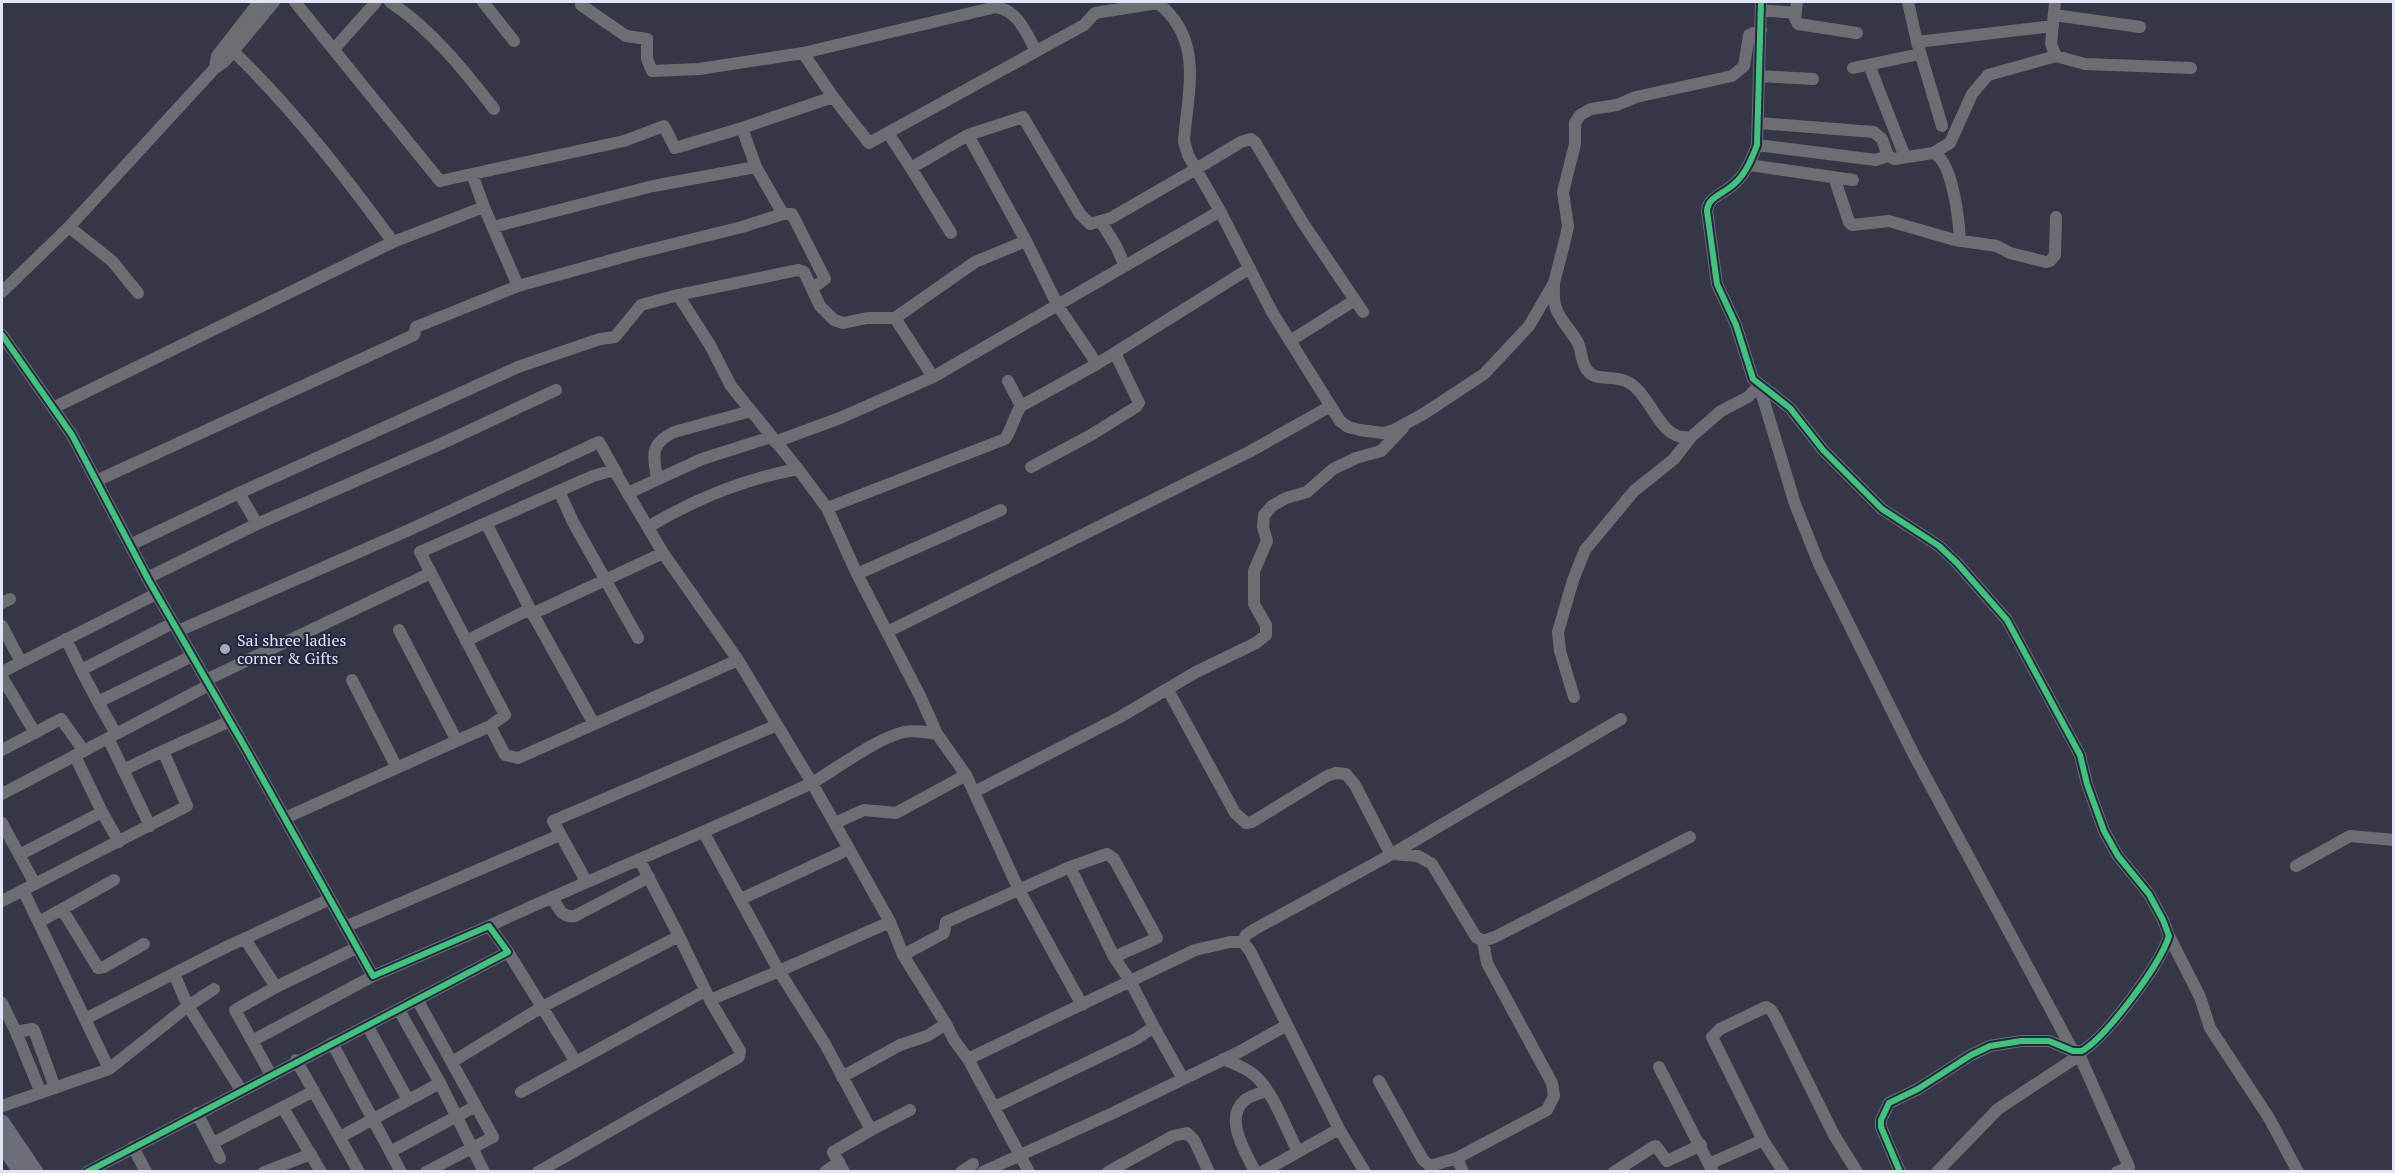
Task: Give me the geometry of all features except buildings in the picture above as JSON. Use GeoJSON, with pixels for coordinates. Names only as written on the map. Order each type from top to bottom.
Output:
{"type":"FeatureCollection","features":[{"type":"Feature","properties":{"kind":"main road"},"geometry":{"type":"LineString","coordinates":[[2,1122],[36,1172]]}},
{"type":"Feature","properties":{"kind":"main road"},"geometry":{"type":"LineString","coordinates":[[2,1145],[21,1172]]}},
{"type":"Feature","properties":{"kind":"street"},"geometry":{"type":"LineString","coordinates":[[215,68],[217,56],[259,2]]}},
{"type":"Feature","properties":{"kind":"street"},"geometry":{"type":"LineString","coordinates":[[2,292],[69,227],[215,68],[225,61],[274,2]]}},
{"type":"Feature","properties":{"kind":"street"},"geometry":{"type":"LineString","coordinates":[[255,24],[286,2]]}},
{"type":"Feature","properties":{"kind":"street"},"geometry":{"type":"LineString","coordinates":[[295,2],[440,181],[624,141],[664,126],[675,148],[833,97]]}},
{"type":"Feature","properties":{"kind":"street"},"geometry":{"type":"LineString","coordinates":[[334,49],[376,2]]}},
{"type":"Feature","properties":{"kind":"street"},"geometry":{"type":"LineString","coordinates":[[390,2],[406,13],[465,71],[494,110]]}},
{"type":"Feature","properties":{"kind":"street"},"geometry":{"type":"LineString","coordinates":[[483,2],[514,40]]}},
{"type":"Feature","properties":{"kind":"street"},"geometry":{"type":"LineString","coordinates":[[581,2],[581,5],[626,36],[647,39],[647,59],[652,71],[699,69],[803,53],[996,7],[1006,9],[1015,15],[1035,49]]}},
{"type":"Feature","properties":{"kind":"street"},"geometry":{"type":"LineString","coordinates":[[803,53],[868,143],[1008,67],[1035,49],[1084,25],[1095,13],[1159,2],[1178,23],[1189,47],[1184,141],[1188,155],[1290,341],[1329,407],[1343,424],[1360,430],[1383,433],[1409,422],[1491,367],[1529,326],[1554,283]]}},
{"type":"Feature","properties":{"kind":"street"},"geometry":{"type":"LineString","coordinates":[[1908,2],[1942,126]]}},
{"type":"Feature","properties":{"kind":"street"},"geometry":{"type":"LineString","coordinates":[[2055,2],[2051,44],[2056,57]]}},
{"type":"Feature","properties":{"kind":"street"},"geometry":{"type":"LineString","coordinates":[[1857,33],[1802,26],[1796,22],[1796,7],[1761,6],[1757,145],[1749,165],[1731,187],[1711,201],[1707,211],[1717,284],[1736,325],[1749,373],[1759,385],[1790,408],[1822,450],[1882,508],[1939,546],[1957,563],[2007,620],[2080,755],[2087,784],[2104,831],[2118,856],[2152,899],[2200,997],[2210,1028],[2269,1118],[2298,1172]]}},
{"type":"Feature","properties":{"kind":"street"},"geometry":{"type":"LineString","coordinates":[[1853,68],[1919,48],[2053,21],[2140,27]]}},
{"type":"Feature","properties":{"kind":"street"},"geometry":{"type":"LineString","coordinates":[[1691,437],[1675,436],[1660,423],[1644,396],[1626,380],[1593,376],[1587,371],[1577,342],[1555,307],[1554,283],[1568,226],[1563,192],[1575,144],[1575,123],[1580,114],[1592,109],[1617,105],[1636,97],[1732,76],[1744,66],[1749,35],[1761,30]]}},
{"type":"Feature","properties":{"kind":"street"},"geometry":{"type":"LineString","coordinates":[[233,51],[271,88],[393,242]]}},
{"type":"Feature","properties":{"kind":"street"},"geometry":{"type":"LineString","coordinates":[[1759,123],[1874,132],[1882,139],[1888,156],[1894,159],[1905,158],[1933,153],[1950,143],[1972,94],[1988,75],[2056,57],[2085,64],[2191,68]]}},
{"type":"Feature","properties":{"kind":"street"},"geometry":{"type":"LineString","coordinates":[[1869,65],[1905,158]]}},
{"type":"Feature","properties":{"kind":"street"},"geometry":{"type":"LineString","coordinates":[[1759,76],[1813,79]]}},
{"type":"Feature","properties":{"kind":"street"},"geometry":{"type":"LineString","coordinates":[[910,168],[968,135],[1023,117],[1080,214],[1090,224],[1101,222],[1240,142],[1251,139],[1255,142],[1303,223],[1363,312]]}},
{"type":"Feature","properties":{"kind":"street"},"geometry":{"type":"LineString","coordinates":[[742,128],[756,166],[783,214]]}},
{"type":"Feature","properties":{"kind":"street"},"geometry":{"type":"LineString","coordinates":[[888,133],[951,232]]}},
{"type":"Feature","properties":{"kind":"street"},"geometry":{"type":"LineString","coordinates":[[968,135],[1026,241],[1058,306],[1097,364]]}},
{"type":"Feature","properties":{"kind":"street"},"geometry":{"type":"LineString","coordinates":[[1757,145],[1876,160],[1888,156]]}},
{"type":"Feature","properties":{"kind":"street"},"geometry":{"type":"LineString","coordinates":[[1933,153],[1941,157],[1958,207],[1960,241]]}},
{"type":"Feature","properties":{"kind":"street"},"geometry":{"type":"LineString","coordinates":[[1749,165],[1853,180]]}},
{"type":"Feature","properties":{"kind":"street"},"geometry":{"type":"LineString","coordinates":[[493,228],[653,186],[756,166]]}},
{"type":"Feature","properties":{"kind":"street"},"geometry":{"type":"LineString","coordinates":[[472,174],[518,286]]}},
{"type":"Feature","properties":{"kind":"street"},"geometry":{"type":"LineString","coordinates":[[1834,177],[1852,225],[1889,221],[1960,241],[1997,246],[2010,253],[2050,261],[2055,255],[2056,217]]}},
{"type":"Feature","properties":{"kind":"street"},"geometry":{"type":"LineString","coordinates":[[53,408],[393,242],[484,207]]}},
{"type":"Feature","properties":{"kind":"street"},"geometry":{"type":"LineString","coordinates":[[628,493],[702,459],[840,418],[933,377],[1220,211]]}},
{"type":"Feature","properties":{"kind":"street"},"geometry":{"type":"LineString","coordinates":[[96,481],[414,335],[417,327],[435,319],[518,286],[649,250],[742,227],[783,214],[792,214],[825,279],[813,288]]}},
{"type":"Feature","properties":{"kind":"street"},"geometry":{"type":"LineString","coordinates":[[1101,222],[1125,266]]}},
{"type":"Feature","properties":{"kind":"street"},"geometry":{"type":"LineString","coordinates":[[69,227],[112,261],[138,293]]}},
{"type":"Feature","properties":{"kind":"street"},"geometry":{"type":"LineString","coordinates":[[130,545],[239,493],[518,367],[600,339],[615,337],[641,305],[792,270],[804,272],[820,306],[834,320],[843,323],[867,318],[895,318],[975,262],[1026,241]]}},
{"type":"Feature","properties":{"kind":"street"},"geometry":{"type":"LineString","coordinates":[[827,508],[1005,439],[1015,414],[1021,406],[1097,364],[1250,268]]}},
{"type":"Feature","properties":{"kind":"street"},"geometry":{"type":"LineString","coordinates":[[678,295],[710,345],[731,386],[827,508],[857,574],[921,698],[936,734],[966,775],[1019,890],[1082,1005]]}},
{"type":"Feature","properties":{"kind":"street"},"geometry":{"type":"LineString","coordinates":[[1290,341],[1355,300]]}},
{"type":"Feature","properties":{"kind":"street"},"geometry":{"type":"LineString","coordinates":[[895,318],[933,377]]}},
{"type":"Feature","properties":{"kind":"street"},"geometry":{"type":"LineString","coordinates":[[2,335],[72,435],[147,578],[373,976]]}},
{"type":"Feature","properties":{"kind":"street"},"geometry":{"type":"LineString","coordinates":[[1031,467],[1091,435],[1139,403],[1115,353]]}},
{"type":"Feature","properties":{"kind":"street"},"geometry":{"type":"LineString","coordinates":[[1008,381],[1021,406]]}},
{"type":"Feature","properties":{"kind":"street"},"geometry":{"type":"LineString","coordinates":[[1574,697],[1560,651],[1558,632],[1573,580],[1585,550],[1634,491],[1674,459],[1691,437],[1721,411],[1748,397],[1759,385]]}},
{"type":"Feature","properties":{"kind":"street"},"geometry":{"type":"LineString","coordinates":[[1759,385],[1795,504],[1819,564],[1912,753],[2075,1051],[2129,1167],[2116,1172]]}},
{"type":"Feature","properties":{"kind":"street"},"geometry":{"type":"LineString","coordinates":[[147,578],[257,524],[445,442],[556,390]]}},
{"type":"Feature","properties":{"kind":"street"},"geometry":{"type":"LineString","coordinates":[[887,632],[1249,452],[1329,407]]}},
{"type":"Feature","properties":{"kind":"street"},"geometry":{"type":"LineString","coordinates":[[657,478],[654,457],[657,443],[664,437],[674,432],[751,411]]}},
{"type":"Feature","properties":{"kind":"street"},"geometry":{"type":"LineString","coordinates":[[974,792],[1168,690],[1196,672],[1256,643],[1266,635],[1266,625],[1254,604],[1255,563],[1264,551],[1267,541],[1263,527],[1264,515],[1272,506],[1286,498],[1307,492],[1333,469],[1356,458],[1381,451],[1409,422]]}},
{"type":"Feature","properties":{"kind":"street"},"geometry":{"type":"LineString","coordinates":[[81,670],[175,627],[409,530],[599,442],[663,553],[738,660],[812,783],[890,922],[903,955],[954,1040],[968,1059],[1029,1172]]}},
{"type":"Feature","properties":{"kind":"street"},"geometry":{"type":"LineString","coordinates":[[648,527],[707,495],[731,485],[798,469]]}},
{"type":"Feature","properties":{"kind":"street"},"geometry":{"type":"LineString","coordinates":[[285,818],[490,726],[505,715],[420,552],[593,476],[614,470],[617,474]]}},
{"type":"Feature","properties":{"kind":"street"},"geometry":{"type":"LineString","coordinates":[[559,491],[573,522],[638,638]]}},
{"type":"Feature","properties":{"kind":"street"},"geometry":{"type":"LineString","coordinates":[[239,493],[257,524]]}},
{"type":"Feature","properties":{"kind":"street"},"geometry":{"type":"LineString","coordinates":[[857,574],[1001,510]]}},
{"type":"Feature","properties":{"kind":"street"},"geometry":{"type":"LineString","coordinates":[[486,523],[531,612],[594,724]]}},
{"type":"Feature","properties":{"kind":"street"},"geometry":{"type":"LineString","coordinates":[[466,641],[663,553]]}},
{"type":"Feature","properties":{"kind":"street"},"geometry":{"type":"LineString","coordinates":[[2,794],[208,683],[431,573]]}},
{"type":"Feature","properties":{"kind":"street"},"geometry":{"type":"LineString","coordinates":[[2,672],[156,594]]}},
{"type":"Feature","properties":{"kind":"street"},"geometry":{"type":"LineString","coordinates":[[2,626],[21,662]]}},
{"type":"Feature","properties":{"kind":"street"},"geometry":{"type":"LineString","coordinates":[[399,630],[457,741]]}},
{"type":"Feature","properties":{"kind":"street"},"geometry":{"type":"LineString","coordinates":[[66,639],[98,702],[123,770],[150,826]]}},
{"type":"Feature","properties":{"kind":"street"},"geometry":{"type":"LineString","coordinates":[[98,702],[192,656]]}},
{"type":"Feature","properties":{"kind":"street"},"geometry":{"type":"LineString","coordinates":[[490,726],[506,755],[519,758],[738,660]]}},
{"type":"Feature","properties":{"kind":"street"},"geometry":{"type":"LineString","coordinates":[[2,677],[35,733]]}},
{"type":"Feature","properties":{"kind":"street"},"geometry":{"type":"LineString","coordinates":[[352,680],[397,768]]}},
{"type":"Feature","properties":{"kind":"street"},"geometry":{"type":"LineString","coordinates":[[1168,690],[1235,813],[1241,820],[1246,823],[1252,822],[1327,776],[1342,772],[1352,779],[1392,854]]}},
{"type":"Feature","properties":{"kind":"street"},"geometry":{"type":"LineString","coordinates":[[2,750],[61,718],[79,753],[102,812],[119,842]]}},
{"type":"Feature","properties":{"kind":"street"},"geometry":{"type":"LineString","coordinates":[[1243,942],[1246,935],[1255,929],[1392,854],[1621,718]]}},
{"type":"Feature","properties":{"kind":"street"},"geometry":{"type":"LineString","coordinates":[[123,770],[230,721]]}},
{"type":"Feature","properties":{"kind":"street"},"geometry":{"type":"LineString","coordinates":[[586,881],[554,821],[777,725]]}},
{"type":"Feature","properties":{"kind":"street"},"geometry":{"type":"LineString","coordinates":[[252,1041],[373,976],[586,881],[704,833],[812,783],[879,742],[903,732],[921,731],[936,734]]}},
{"type":"Feature","properties":{"kind":"street"},"geometry":{"type":"LineString","coordinates":[[2,901],[187,806],[163,751]]}},
{"type":"Feature","properties":{"kind":"street"},"geometry":{"type":"LineString","coordinates":[[835,823],[864,810],[896,813],[966,775]]}},
{"type":"Feature","properties":{"kind":"street"},"geometry":{"type":"LineString","coordinates":[[19,855],[102,812]]}},
{"type":"Feature","properties":{"kind":"street"},"geometry":{"type":"LineString","coordinates":[[2,823],[19,855],[39,922],[109,1070]]}},
{"type":"Feature","properties":{"kind":"street"},"geometry":{"type":"LineString","coordinates":[[704,833],[779,971],[871,1130]]}},
{"type":"Feature","properties":{"kind":"street"},"geometry":{"type":"LineString","coordinates":[[345,927],[560,835]]}},
{"type":"Feature","properties":{"kind":"street"},"geometry":{"type":"LineString","coordinates":[[2296,866],[2350,836],[2394,840]]}},
{"type":"Feature","properties":{"kind":"street"},"geometry":{"type":"LineString","coordinates":[[1392,854],[1418,856],[1432,864],[1476,937],[1483,941],[1495,937],[1690,837]]}},
{"type":"Feature","properties":{"kind":"street"},"geometry":{"type":"LineString","coordinates":[[741,899],[849,849]]}},
{"type":"Feature","properties":{"kind":"street"},"geometry":{"type":"LineString","coordinates":[[903,955],[944,933],[946,922],[1070,867],[1107,854],[1114,859],[1157,938],[1114,957]]}},
{"type":"Feature","properties":{"kind":"street"},"geometry":{"type":"LineString","coordinates":[[538,1172],[740,1057],[740,1051],[707,995],[639,859]]}},
{"type":"Feature","properties":{"kind":"street"},"geometry":{"type":"LineString","coordinates":[[1070,867],[1114,957],[1130,981],[1183,1079]]}},
{"type":"Feature","properties":{"kind":"street"},"geometry":{"type":"LineString","coordinates":[[552,897],[565,916],[575,916],[648,877]]}},
{"type":"Feature","properties":{"kind":"street"},"geometry":{"type":"LineString","coordinates":[[39,922],[114,880]]}},
{"type":"Feature","properties":{"kind":"street"},"geometry":{"type":"LineString","coordinates":[[86,1019],[330,899]]}},
{"type":"Feature","properties":{"kind":"street"},"geometry":{"type":"LineString","coordinates":[[62,909],[98,968],[144,944]]}},
{"type":"Feature","properties":{"kind":"street"},"geometry":{"type":"LineString","coordinates":[[521,1092],[707,995],[779,971],[890,922]]}},
{"type":"Feature","properties":{"kind":"street"},"geometry":{"type":"LineString","coordinates":[[489,926],[576,1062]]}},
{"type":"Feature","properties":{"kind":"street"},"geometry":{"type":"LineString","coordinates":[[452,1062],[542,1007],[679,936]]}},
{"type":"Feature","properties":{"kind":"street"},"geometry":{"type":"LineString","coordinates":[[1899,1172],[1881,1127],[1881,1120],[1889,1103],[1918,1089],[1971,1055],[1990,1046],[2020,1041],[2049,1041],[2075,1051],[2082,1051],[2098,1039],[2127,1005],[2164,949],[2169,936]]}},
{"type":"Feature","properties":{"kind":"street"},"geometry":{"type":"LineString","coordinates":[[245,939],[276,987]]}},
{"type":"Feature","properties":{"kind":"street"},"geometry":{"type":"LineString","coordinates":[[1379,1082],[1426,1164],[1433,1167],[1457,1158],[1547,1110],[1554,1096],[1551,1083],[1487,963],[1483,941]]}},
{"type":"Feature","properties":{"kind":"street"},"geometry":{"type":"LineString","coordinates":[[968,1059],[1195,950],[1230,942],[1243,942]]}},
{"type":"Feature","properties":{"kind":"street"},"geometry":{"type":"LineString","coordinates":[[1243,942],[1250,951],[1339,1129],[1365,1172]]}},
{"type":"Feature","properties":{"kind":"street"},"geometry":{"type":"LineString","coordinates":[[270,1075],[235,1010],[356,948]]}},
{"type":"Feature","properties":{"kind":"street"},"geometry":{"type":"LineString","coordinates":[[87,1172],[296,1060],[418,1001],[507,952]]}},
{"type":"Feature","properties":{"kind":"street"},"geometry":{"type":"LineString","coordinates":[[174,974],[188,1006],[241,1090]]}},
{"type":"Feature","properties":{"kind":"street"},"geometry":{"type":"LineString","coordinates":[[2,1106],[109,1070],[188,1006],[214,989]]}},
{"type":"Feature","properties":{"kind":"street"},"geometry":{"type":"LineString","coordinates":[[418,1001],[494,1137],[426,1172]]}},
{"type":"Feature","properties":{"kind":"street"},"geometry":{"type":"LineString","coordinates":[[2,1003],[41,1093]]}},
{"type":"Feature","properties":{"kind":"street"},"geometry":{"type":"LineString","coordinates":[[1783,1172],[1763,1140],[1712,1036],[1720,1029],[1766,1007],[1772,1010],[1834,1135],[1857,1172]]}},
{"type":"Feature","properties":{"kind":"street"},"geometry":{"type":"LineString","coordinates":[[399,1010],[440,1083],[484,1172]]}},
{"type":"Feature","properties":{"kind":"street"},"geometry":{"type":"LineString","coordinates":[[842,1077],[900,1044],[927,1036],[946,1024]]}},
{"type":"Feature","properties":{"kind":"street"},"geometry":{"type":"LineString","coordinates":[[368,1025],[408,1100]]}},
{"type":"Feature","properties":{"kind":"street"},"geometry":{"type":"LineString","coordinates":[[961,1172],[1019,1154],[1113,1113],[1287,1025]]}},
{"type":"Feature","properties":{"kind":"street"},"geometry":{"type":"LineString","coordinates":[[995,1107],[1136,1040],[1154,1027]]}},
{"type":"Feature","properties":{"kind":"street"},"geometry":{"type":"LineString","coordinates":[[16,1032],[34,1030],[56,1088]]}},
{"type":"Feature","properties":{"kind":"street"},"geometry":{"type":"LineString","coordinates":[[332,1043],[402,1172]]}},
{"type":"Feature","properties":{"kind":"street"},"geometry":{"type":"LineString","coordinates":[[1937,1172],[1998,1109],[2077,1057],[2075,1051]]}},
{"type":"Feature","properties":{"kind":"street"},"geometry":{"type":"LineString","coordinates":[[1223,1059],[1253,1074],[1267,1091],[1298,1152]]}},
{"type":"Feature","properties":{"kind":"street"},"geometry":{"type":"LineString","coordinates":[[296,1060],[340,1137],[354,1170]]}},
{"type":"Feature","properties":{"kind":"street"},"geometry":{"type":"LineString","coordinates":[[1659,1067],[1711,1168],[1763,1140]]}},
{"type":"Feature","properties":{"kind":"street"},"geometry":{"type":"LineString","coordinates":[[340,1137],[440,1083]]}},
{"type":"Feature","properties":{"kind":"street"},"geometry":{"type":"LineString","coordinates":[[213,1143],[314,1091]]}},
{"type":"Feature","properties":{"kind":"street"},"geometry":{"type":"LineString","coordinates":[[1267,1091],[1244,1101],[1238,1108],[1235,1124],[1237,1132],[1262,1171],[1339,1129]]}},
{"type":"Feature","properties":{"kind":"street"},"geometry":{"type":"LineString","coordinates":[[390,1152],[476,1106]]}},
{"type":"Feature","properties":{"kind":"street"},"geometry":{"type":"LineString","coordinates":[[283,1108],[321,1172]]}},
{"type":"Feature","properties":{"kind":"street"},"geometry":{"type":"LineString","coordinates":[[825,1172],[841,1167],[833,1152],[910,1110]]}},
{"type":"Feature","properties":{"kind":"street"},"geometry":{"type":"LineString","coordinates":[[197,1113],[220,1158]]}},
{"type":"Feature","properties":{"kind":"street"},"geometry":{"type":"LineString","coordinates":[[1108,1172],[1173,1136],[1187,1133],[1194,1140],[1209,1172]]}},
{"type":"Feature","properties":{"kind":"street"},"geometry":{"type":"LineString","coordinates":[[1614,1172],[1653,1147],[1659,1148],[1668,1161],[1701,1145]]}},
{"type":"Feature","properties":{"kind":"street"},"geometry":{"type":"LineString","coordinates":[[133,1147],[146,1172]]}},
{"type":"Feature","properties":{"kind":"street"},"geometry":{"type":"LineString","coordinates":[[264,1172],[311,1154]]}},
{"type":"Feature","properties":{"kind":"street"},"geometry":{"type":"LineString","coordinates":[[1457,1158],[1463,1172]]}},
{"type":"Feature","properties":{"kind":"cycle path"},"geometry":{"type":"LineString","coordinates":[[1761,2],[1757,145],[1743,174],[1734,184],[1712,200],[1707,211],[1717,284],[1736,325],[1753,379],[1790,408],[1823,450],[1882,509],[1939,546],[1957,563],[2007,620],[2080,755],[2087,784],[2104,831],[2118,856],[2149,894],[2169,936],[2164,949],[2132,999],[2105,1031],[2082,1051],[2073,1051],[2049,1041],[2021,1041],[1990,1046],[1971,1055],[1918,1089],[1889,1103],[1881,1120],[1881,1127],[1900,1172]]}},
{"type":"Feature","properties":{"kind":"cycle path"},"geometry":{"type":"LineString","coordinates":[[2,335],[72,435],[149,581],[373,976],[489,926],[508,952],[87,1172]]}},
{"type":"Feature","properties":{"kind":"place","name":"Sai shree ladies corner & Gifts"},"geometry":{"type":"Point","coordinates":[225,649]}}]}
